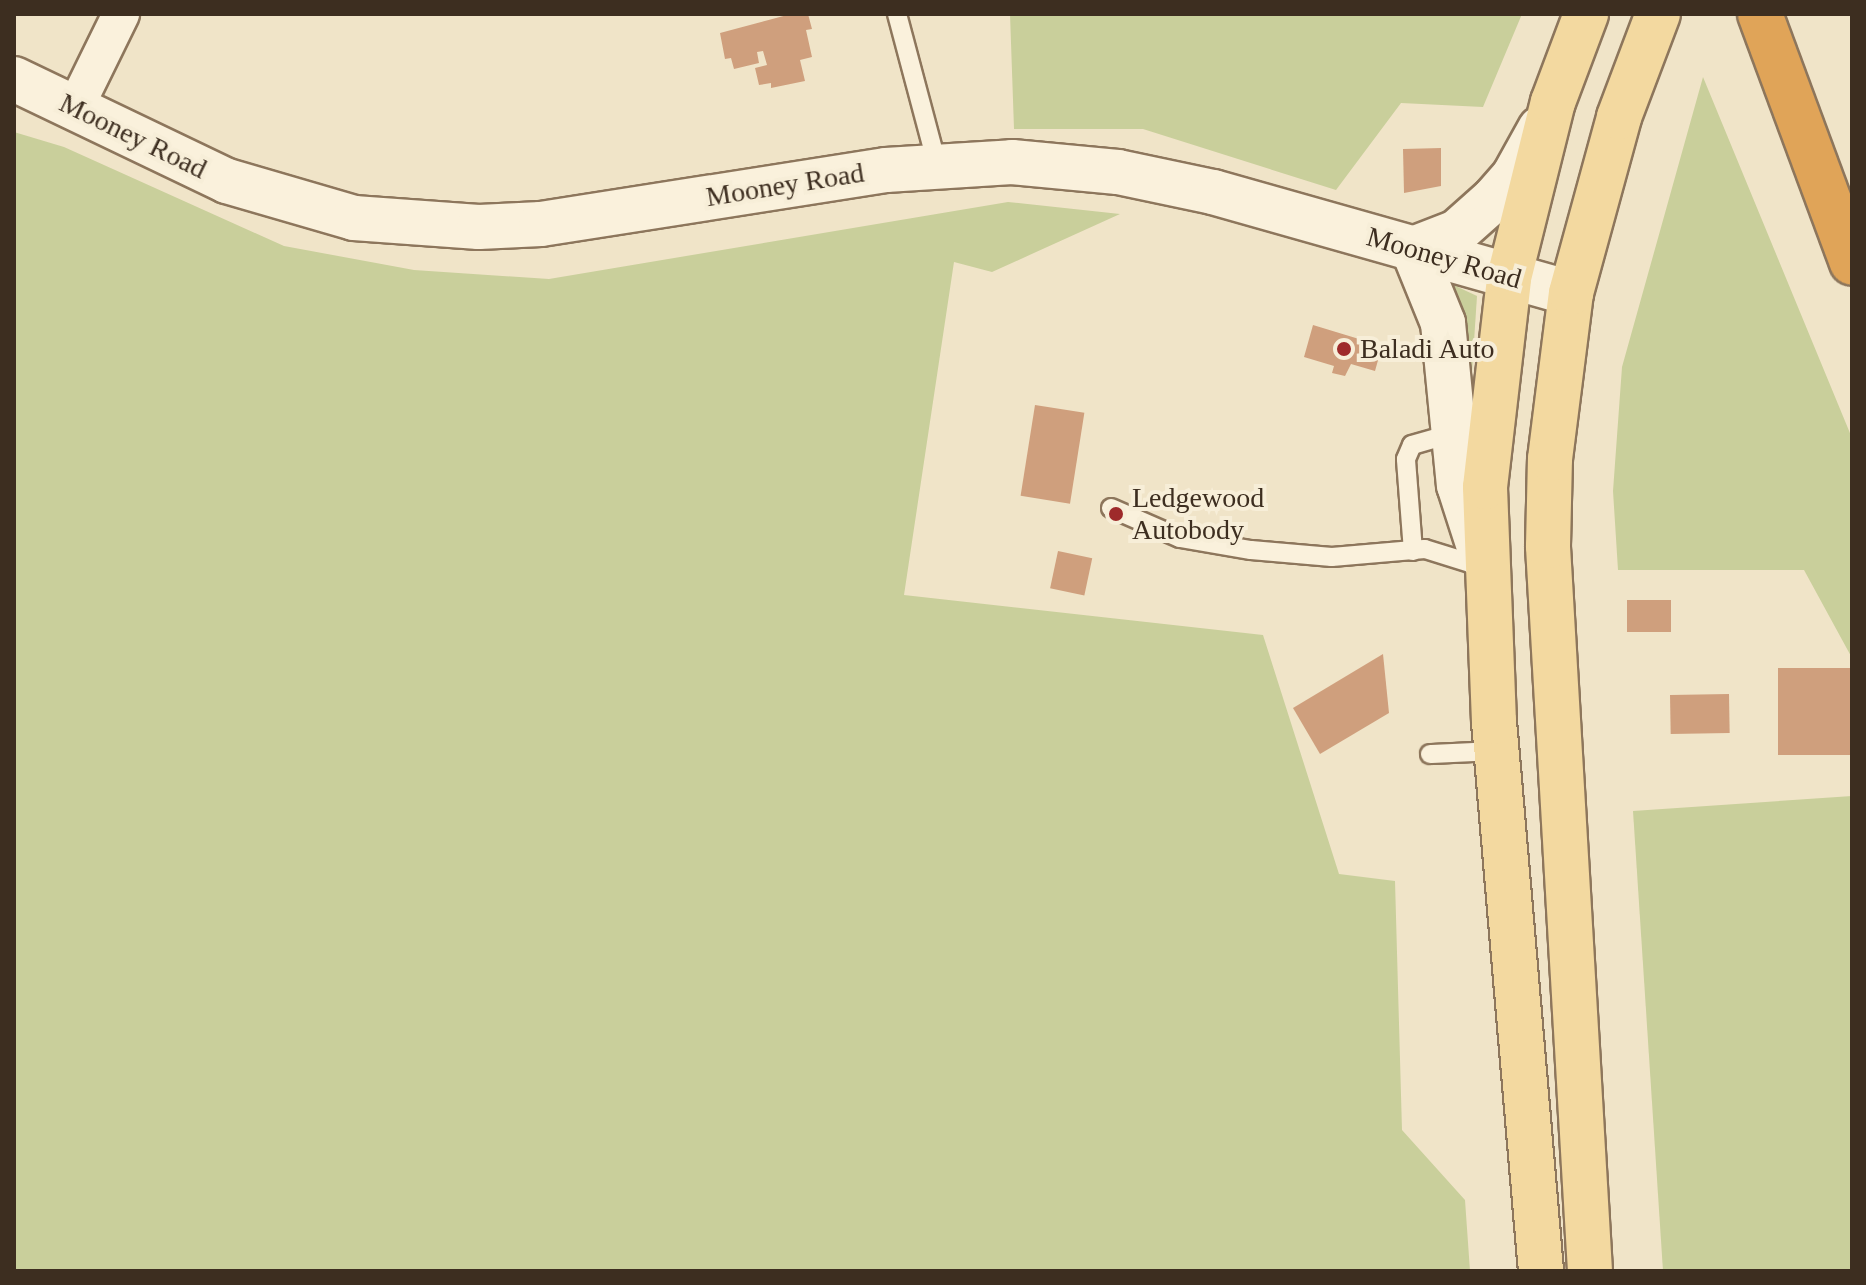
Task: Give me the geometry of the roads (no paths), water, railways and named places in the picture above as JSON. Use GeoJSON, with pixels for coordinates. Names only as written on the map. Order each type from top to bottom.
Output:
{"type":"FeatureCollection","features":[{"type":"Feature","properties":{"kind":"highway"},"geometry":{"type":"LineString","coordinates":[[1760,14],[1852,263]]}},
{"type":"Feature","properties":{"kind":"main road"},"geometry":{"type":"LineString","coordinates":[[1541,1271],[1497,751],[1485,568],[1487,458],[1509,278],[1553,102],[1586,14]]}},
{"type":"Feature","properties":{"kind":"main road"},"geometry":{"type":"LineString","coordinates":[[1590,1271],[1548,546],[1556,391],[1571,293],[1619,117],[1658,14]]}},
{"type":"Feature","properties":{"kind":"street"},"geometry":{"type":"LineString","coordinates":[[75,108],[121,14]]}},
{"type":"Feature","properties":{"kind":"street","name":"Mooney Road"},"geometry":{"type":"LineString","coordinates":[[14,79],[254,191],[354,218],[416,225],[541,224],[937,164],[1012,162],[1152,178],[1571,293]]}},
{"type":"Feature","properties":{"kind":"street"},"geometry":{"type":"LineString","coordinates":[[1485,568],[1459,485],[1443,323],[1413,249],[1457,232],[1494,199],[1514,176],[1553,102]]}},
{"type":"Feature","properties":{"kind":"lane"},"geometry":{"type":"LineString","coordinates":[[897,14],[937,164]]}},
{"type":"Feature","properties":{"kind":"lane"},"geometry":{"type":"LineString","coordinates":[[1413,551],[1406,459],[1412,445],[1456,432]]}},
{"type":"Feature","properties":{"kind":"lane"},"geometry":{"type":"LineString","coordinates":[[1111,508],[1180,538],[1251,550],[1332,557],[1413,551],[1485,568]]}},
{"type":"Feature","properties":{"kind":"lane"},"geometry":{"type":"LineString","coordinates":[[1430,754],[1497,751]]}},
{"type":"Feature","properties":{"kind":"place","name":"Baladi Auto"},"geometry":{"type":"Point","coordinates":[1344,349]}},
{"type":"Feature","properties":{"kind":"place","name":"Ledgewood Autobody"},"geometry":{"type":"Point","coordinates":[1116,514]}}]}
